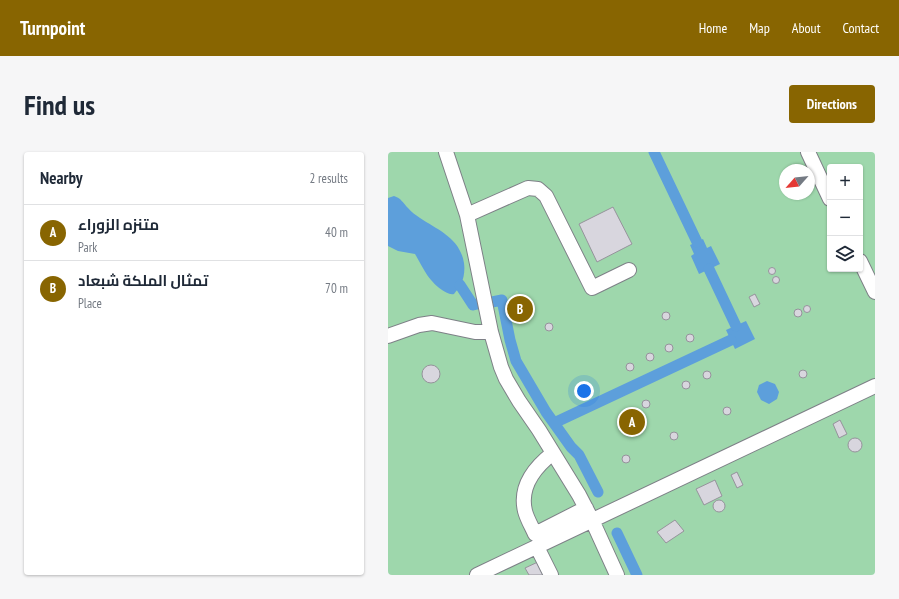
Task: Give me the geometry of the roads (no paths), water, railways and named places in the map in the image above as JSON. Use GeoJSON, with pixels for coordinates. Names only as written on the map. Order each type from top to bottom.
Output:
{"type":"FeatureCollection","features":[{"type":"Feature","properties":{"kind":"street"},"geometry":{"type":"LineString","coordinates":[[446,152],[468,215],[491,332],[498,359],[506,379],[579,494],[617,575]]}},
{"type":"Feature","properties":{"kind":"street"},"geometry":{"type":"LineString","coordinates":[[808,152],[827,193]]}},
{"type":"Feature","properties":{"kind":"street"},"geometry":{"type":"LineString","coordinates":[[468,215],[528,188],[538,189],[546,196],[592,288],[629,270]]}},
{"type":"Feature","properties":{"kind":"street"},"geometry":{"type":"LineString","coordinates":[[863,267],[875,292]]}},
{"type":"Feature","properties":{"kind":"street"},"geometry":{"type":"LineString","coordinates":[[388,336],[418,325],[432,323],[475,332],[491,332]]}},
{"type":"Feature","properties":{"kind":"street"},"geometry":{"type":"LineString","coordinates":[[553,453],[535,469],[527,484],[524,502],[525,511],[535,534],[589,514],[875,386]]}},
{"type":"Feature","properties":{"kind":"street"},"geometry":{"type":"LineString","coordinates":[[477,575],[537,547],[589,514]]}},
{"type":"Feature","properties":{"kind":"street"},"geometry":{"type":"LineString","coordinates":[[537,547],[552,575]]}},
{"type":"Feature","properties":{"kind":"water"},"geometry":{"type":"Polygon","coordinates":[[[394,196],[400,199],[420,218],[441,231],[458,247],[462,254],[464,271],[461,284],[454,294],[449,294],[442,290],[433,282],[426,274],[415,254],[398,251],[388,246],[388,198],[394,196]]]}},
{"type":"Feature","properties":{"kind":"water"},"geometry":{"type":"Polygon","coordinates":[[[703,239],[707,248],[711,246],[720,264],[699,274],[691,256],[694,254],[690,245],[703,239]]]}},
{"type":"Feature","properties":{"kind":"water"},"geometry":{"type":"Polygon","coordinates":[[[746,321],[755,339],[735,349],[726,330],[746,321]]]}},
{"type":"Feature","properties":{"kind":"water"},"geometry":{"type":"Polygon","coordinates":[[[767,381],[775,384],[779,392],[777,399],[769,404],[761,400],[757,392],[759,385],[767,381]]]}},
{"type":"Feature","properties":{"kind":"waterway"},"geometry":{"type":"LineString","coordinates":[[654,152],[697,242]]}},
{"type":"Feature","properties":{"kind":"waterway"},"geometry":{"type":"LineString","coordinates":[[709,269],[736,326]]}},
{"type":"Feature","properties":{"kind":"waterway"},"geometry":{"type":"LineString","coordinates":[[460,285],[473,305],[482,303]]}},
{"type":"Feature","properties":{"kind":"waterway"},"geometry":{"type":"LineString","coordinates":[[492,302],[502,300],[516,361],[546,412],[571,447],[579,455],[598,492]]}},
{"type":"Feature","properties":{"kind":"waterway"},"geometry":{"type":"LineString","coordinates":[[554,423],[731,340]]}},
{"type":"Feature","properties":{"kind":"waterway"},"geometry":{"type":"LineString","coordinates":[[617,533],[637,575]]}},
{"type":"Feature","properties":{"kind":"place","name":"تمثال الملكة شبعاد"},"geometry":{"type":"Point","coordinates":[520,309]}},
{"type":"Feature","properties":{"kind":"place","name":"متنزه الزوراء"},"geometry":{"type":"Point","coordinates":[632,422]}}]}
